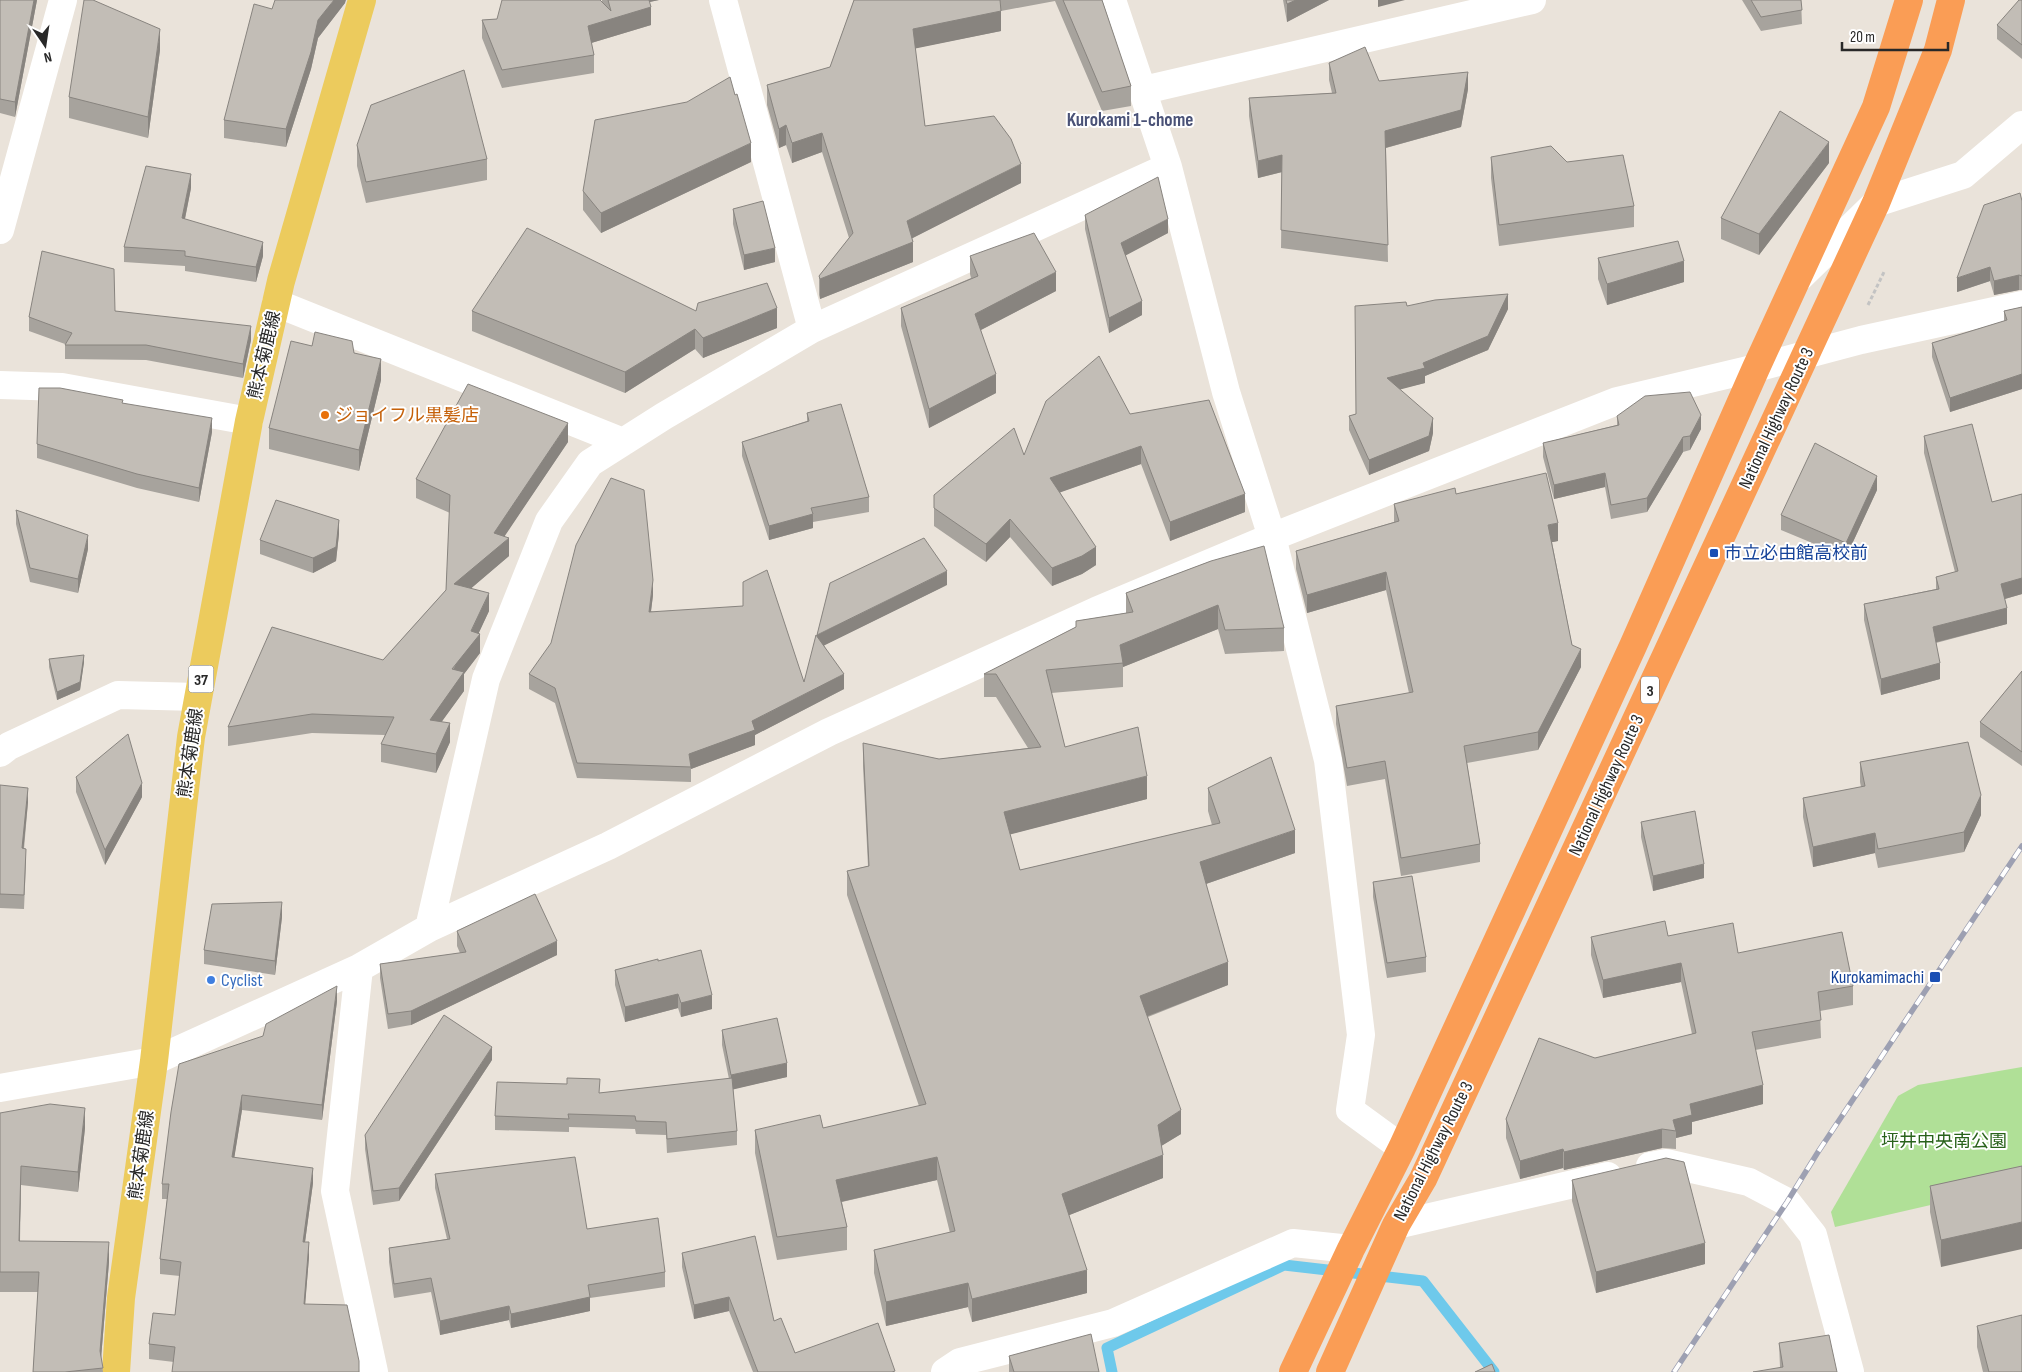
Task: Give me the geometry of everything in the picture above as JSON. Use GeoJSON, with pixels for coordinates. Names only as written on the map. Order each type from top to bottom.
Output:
{"type":"FeatureCollection","features":[{"type":"Feature","properties":{"kind":"highway","name":"National Highway Route 3"},"geometry":{"type":"LineString","coordinates":[[1293,1372],[1351,1249],[1402,1148],[1628,655],[1756,368],[1800,277],[1876,107],[1909,0]]}},
{"type":"Feature","properties":{"kind":"highway","name":"National Highway Route 3"},"geometry":{"type":"LineString","coordinates":[[1330,1372],[1396,1225],[1423,1179],[1876,203],[1938,50],[1951,0]]}},
{"type":"Feature","properties":{"kind":"main road","name":"熊本菊鹿線"},"geometry":{"type":"LineString","coordinates":[[116,1372],[121,1298],[154,1062],[191,737],[198,697],[249,420],[276,303],[362,0]]}},
{"type":"Feature","properties":{"kind":"street"},"geometry":{"type":"LineString","coordinates":[[0,230],[64,0]]}},
{"type":"Feature","properties":{"kind":"street"},"geometry":{"type":"LineString","coordinates":[[723,0],[812,329]]}},
{"type":"Feature","properties":{"kind":"street"},"geometry":{"type":"LineString","coordinates":[[1112,0],[1144,90],[1168,167],[1226,392],[1272,537],[1328,760],[1361,1035],[1350,1110],[1402,1148]]}},
{"type":"Feature","properties":{"kind":"street"},"geometry":{"type":"LineString","coordinates":[[1144,90],[1532,0]]}},
{"type":"Feature","properties":{"kind":"street"},"geometry":{"type":"LineString","coordinates":[[1800,277],[1876,203],[1963,176],[2022,125]]}},
{"type":"Feature","properties":{"kind":"street"},"geometry":{"type":"LineString","coordinates":[[429,928],[486,678],[549,521],[590,464],[623,442],[812,329],[1168,167]]}},
{"type":"Feature","properties":{"kind":"street"},"geometry":{"type":"LineString","coordinates":[[276,303],[623,442]]}},
{"type":"Feature","properties":{"kind":"street"},"geometry":{"type":"LineString","coordinates":[[0,1088],[154,1062],[358,968],[429,928],[608,846],[838,728],[1096,611],[1272,537],[1617,401],[1804,356],[1861,340],[2022,306]]}},
{"type":"Feature","properties":{"kind":"street"},"geometry":{"type":"LineString","coordinates":[[0,385],[62,387],[249,420]]}},
{"type":"Feature","properties":{"kind":"street"},"geometry":{"type":"LineString","coordinates":[[0,753],[10,746],[118,695],[198,697]]}},
{"type":"Feature","properties":{"kind":"street"},"geometry":{"type":"LineString","coordinates":[[358,968],[335,1191],[374,1372]]}},
{"type":"Feature","properties":{"kind":"street"},"geometry":{"type":"LineString","coordinates":[[1396,1225],[1666,1162],[1749,1182],[1787,1202],[1813,1235],[1850,1372]]}},
{"type":"Feature","properties":{"kind":"street"},"geometry":{"type":"LineString","coordinates":[[945,1372],[960,1362],[1113,1323],[1293,1243],[1351,1249]]}},
{"type":"Feature","properties":{"kind":"path"},"geometry":{"type":"LineString","coordinates":[[1863,314],[1885,270]]}},
{"type":"Feature","properties":{"kind":"green space","name":"坪井中央南公園"},"geometry":{"type":"Polygon","coordinates":[[[2022,1067],[2022,1184],[1835,1227],[1831,1212],[1898,1096],[1918,1085],[2022,1067]]]}},
{"type":"Feature","properties":{"kind":"building"},"geometry":{"type":"Polygon","coordinates":[[[0,0],[34,0],[15,102],[0,99],[0,0]]]}},
{"type":"Feature","properties":{"kind":"building"},"geometry":{"type":"Polygon","coordinates":[[[84,0],[93,0],[160,29],[148,117],[69,97],[84,0]]]}},
{"type":"Feature","properties":{"kind":"building"},"geometry":{"type":"Polygon","coordinates":[[[275,0],[334,0],[318,20],[311,52],[286,129],[224,120],[254,4],[272,9],[275,0]]]}},
{"type":"Feature","properties":{"kind":"building"},"geometry":{"type":"Polygon","coordinates":[[[502,0],[600,0],[611,11],[608,0],[649,0],[651,7],[588,26],[594,55],[502,70],[482,20],[497,19],[502,0]]]}},
{"type":"Feature","properties":{"kind":"building"},"geometry":{"type":"Polygon","coordinates":[[[854,0],[1000,0],[1001,11],[913,29],[925,126],[994,116],[1011,139],[1021,164],[907,221],[913,242],[820,279],[819,276],[853,233],[822,133],[792,143],[786,125],[779,129],[767,85],[830,67],[854,0]]]}},
{"type":"Feature","properties":{"kind":"building"},"geometry":{"type":"Polygon","coordinates":[[[1063,0],[1102,0],[1131,86],[1102,92],[1063,0]]]}},
{"type":"Feature","properties":{"kind":"building"},"geometry":{"type":"Polygon","coordinates":[[[1286,0],[1296,0],[1287,4],[1286,0]]]}},
{"type":"Feature","properties":{"kind":"building"},"geometry":{"type":"Polygon","coordinates":[[[1751,0],[1801,0],[1802,10],[1761,17],[1751,0]]]}},
{"type":"Feature","properties":{"kind":"building"},"geometry":{"type":"Polygon","coordinates":[[[2019,0],[2022,0],[2022,45],[1997,25],[2019,0]]]}},
{"type":"Feature","properties":{"kind":"building"},"geometry":{"type":"Polygon","coordinates":[[[1365,47],[1379,81],[1468,72],[1461,110],[1385,131],[1388,245],[1281,230],[1282,155],[1258,161],[1249,98],[1336,93],[1329,63],[1365,47]]]}},
{"type":"Feature","properties":{"kind":"building"},"geometry":{"type":"Polygon","coordinates":[[[464,70],[487,159],[366,182],[357,145],[371,105],[464,70]]]}},
{"type":"Feature","properties":{"kind":"building"},"geometry":{"type":"Polygon","coordinates":[[[730,77],[735,95],[737,94],[751,143],[601,213],[583,191],[595,120],[687,102],[730,77]]]}},
{"type":"Feature","properties":{"kind":"building"},"geometry":{"type":"Polygon","coordinates":[[[1780,111],[1829,142],[1759,234],[1721,218],[1780,111]]]}},
{"type":"Feature","properties":{"kind":"building"},"geometry":{"type":"Polygon","coordinates":[[[1551,146],[1567,162],[1623,155],[1634,206],[1499,225],[1491,157],[1551,146]]]}},
{"type":"Feature","properties":{"kind":"building"},"geometry":{"type":"Polygon","coordinates":[[[146,166],[191,174],[182,218],[263,242],[256,267],[185,256],[185,251],[124,247],[146,166]]]}},
{"type":"Feature","properties":{"kind":"building"},"geometry":{"type":"Polygon","coordinates":[[[1158,177],[1168,219],[1121,243],[1142,301],[1109,318],[1085,215],[1158,177]]]}},
{"type":"Feature","properties":{"kind":"building"},"geometry":{"type":"Polygon","coordinates":[[[2020,193],[2022,201],[2022,276],[2019,275],[1994,281],[1990,267],[1957,278],[1984,205],[2020,193]]]}},
{"type":"Feature","properties":{"kind":"building"},"geometry":{"type":"Polygon","coordinates":[[[763,201],[775,248],[744,255],[733,209],[763,201]]]}},
{"type":"Feature","properties":{"kind":"building"},"geometry":{"type":"Polygon","coordinates":[[[527,228],[696,311],[698,303],[767,283],[777,308],[703,338],[695,329],[625,372],[472,311],[527,228]]]}},
{"type":"Feature","properties":{"kind":"building"},"geometry":{"type":"Polygon","coordinates":[[[1034,233],[1056,272],[975,314],[996,374],[929,409],[901,308],[978,276],[970,256],[1034,233]]]}},
{"type":"Feature","properties":{"kind":"building"},"geometry":{"type":"Polygon","coordinates":[[[1678,241],[1684,261],[1607,284],[1598,258],[1678,241]]]}},
{"type":"Feature","properties":{"kind":"building"},"geometry":{"type":"Polygon","coordinates":[[[42,251],[114,269],[115,311],[251,326],[243,364],[146,345],[65,345],[72,333],[29,317],[42,251]]]}},
{"type":"Feature","properties":{"kind":"building"},"geometry":{"type":"Polygon","coordinates":[[[1508,294],[1488,336],[1423,363],[1425,368],[1387,378],[1433,418],[1429,436],[1369,460],[1349,416],[1356,414],[1355,306],[1406,302],[1407,306],[1435,300],[1508,294]]]}},
{"type":"Feature","properties":{"kind":"building"},"geometry":{"type":"Polygon","coordinates":[[[2022,307],[2022,374],[1950,398],[1932,343],[2007,320],[2004,311],[2022,307]]]}},
{"type":"Feature","properties":{"kind":"building","name":"ジョイフル黒髪店"},"geometry":{"type":"Polygon","coordinates":[[[315,332],[352,341],[354,353],[381,359],[359,450],[269,428],[291,341],[312,346],[315,332]]]}},
{"type":"Feature","properties":{"kind":"building"},"geometry":{"type":"Polygon","coordinates":[[[1099,356],[1130,414],[1209,400],[1245,494],[1170,522],[1141,446],[1050,478],[1096,547],[1082,556],[1052,568],[1010,519],[986,544],[934,508],[934,495],[1014,428],[1024,455],[1046,401],[1099,356]]]}},
{"type":"Feature","properties":{"kind":"building"},"geometry":{"type":"Polygon","coordinates":[[[468,384],[568,423],[494,533],[509,538],[454,584],[489,593],[471,631],[480,634],[452,669],[464,672],[430,720],[450,723],[436,754],[381,744],[394,717],[312,714],[228,727],[272,627],[383,660],[446,590],[450,495],[416,479],[468,384]]]}},
{"type":"Feature","properties":{"kind":"building"},"geometry":{"type":"Polygon","coordinates":[[[39,388],[60,388],[123,400],[122,403],[212,418],[199,488],[137,474],[37,444],[39,388]]]}},
{"type":"Feature","properties":{"kind":"building"},"geometry":{"type":"Polygon","coordinates":[[[1690,392],[1701,415],[1690,436],[1683,437],[1647,498],[1611,505],[1605,473],[1554,485],[1543,443],[1619,425],[1617,416],[1645,396],[1690,392]]]}},
{"type":"Feature","properties":{"kind":"building"},"geometry":{"type":"Polygon","coordinates":[[[841,404],[869,497],[811,508],[813,514],[769,526],[742,442],[809,421],[807,413],[841,404]]]}},
{"type":"Feature","properties":{"kind":"building"},"geometry":{"type":"Polygon","coordinates":[[[1972,424],[1992,502],[2022,494],[2022,578],[2001,584],[2007,608],[1933,627],[1940,663],[1881,679],[1864,604],[1939,589],[1936,577],[1958,571],[1924,436],[1972,424]]]}},
{"type":"Feature","properties":{"kind":"building"},"geometry":{"type":"Polygon","coordinates":[[[1815,443],[1877,476],[1846,543],[1781,515],[1815,443]]]}},
{"type":"Feature","properties":{"kind":"building"},"geometry":{"type":"Polygon","coordinates":[[[1546,473],[1558,523],[1548,525],[1572,645],[1581,649],[1538,732],[1464,746],[1480,844],[1401,858],[1385,761],[1347,768],[1336,706],[1413,692],[1386,572],[1307,595],[1296,551],[1399,521],[1394,504],[1455,488],[1456,494],[1546,473]]]}},
{"type":"Feature","properties":{"kind":"building"},"geometry":{"type":"Polygon","coordinates":[[[611,478],[644,490],[653,580],[649,612],[743,606],[743,582],[767,570],[804,682],[816,635],[844,674],[752,721],[755,730],[689,754],[691,767],[577,763],[555,688],[529,674],[551,643],[576,545],[611,478]]]}},
{"type":"Feature","properties":{"kind":"building"},"geometry":{"type":"Polygon","coordinates":[[[276,500],[339,520],[336,547],[313,558],[260,540],[276,500]]]}},
{"type":"Feature","properties":{"kind":"building"},"geometry":{"type":"Polygon","coordinates":[[[16,510],[88,535],[78,579],[30,568],[16,510]]]}},
{"type":"Feature","properties":{"kind":"building"},"geometry":{"type":"Polygon","coordinates":[[[924,538],[947,571],[817,635],[830,583],[924,538]]]}},
{"type":"Feature","properties":{"kind":"building"},"geometry":{"type":"Polygon","coordinates":[[[1264,546],[1284,628],[1225,630],[1218,605],[1120,645],[1123,663],[1046,670],[1065,747],[1138,727],[1147,776],[1004,812],[1020,870],[1220,823],[1208,788],[1271,757],[1295,830],[1200,862],[1228,962],[1140,996],[1181,1110],[1158,1125],[1163,1155],[1062,1194],[1087,1270],[972,1299],[968,1283],[886,1302],[874,1250],[955,1231],[937,1157],[836,1180],[847,1227],[777,1237],[755,1130],[820,1115],[823,1128],[926,1104],[847,871],[869,866],[863,743],[939,759],[1041,747],[996,674],[984,674],[1076,627],[1076,621],[1133,612],[1126,593],[1211,561],[1264,546]]]}},
{"type":"Feature","properties":{"kind":"building"},"geometry":{"type":"Polygon","coordinates":[[[84,655],[80,682],[57,692],[49,659],[84,655]]]}},
{"type":"Feature","properties":{"kind":"building"},"geometry":{"type":"Polygon","coordinates":[[[2022,671],[2022,752],[1980,722],[2022,671]]]}},
{"type":"Feature","properties":{"kind":"building"},"geometry":{"type":"Polygon","coordinates":[[[128,734],[142,783],[105,850],[76,777],[128,734]]]}},
{"type":"Feature","properties":{"kind":"building"},"geometry":{"type":"Polygon","coordinates":[[[1968,742],[1981,795],[1964,832],[1878,849],[1875,833],[1813,847],[1803,798],[1865,786],[1860,762],[1968,742]]]}},
{"type":"Feature","properties":{"kind":"building"},"geometry":{"type":"Polygon","coordinates":[[[0,785],[28,788],[22,848],[26,849],[24,895],[0,894],[0,785]]]}},
{"type":"Feature","properties":{"kind":"building"},"geometry":{"type":"Polygon","coordinates":[[[1695,811],[1704,864],[1653,876],[1641,822],[1695,811]]]}},
{"type":"Feature","properties":{"kind":"building"},"geometry":{"type":"Polygon","coordinates":[[[1412,876],[1426,957],[1387,963],[1373,882],[1412,876]]]}},
{"type":"Feature","properties":{"kind":"building"},"geometry":{"type":"Polygon","coordinates":[[[535,894],[557,941],[411,1011],[388,1014],[380,964],[466,952],[457,931],[535,894]]]}},
{"type":"Feature","properties":{"kind":"building"},"geometry":{"type":"Polygon","coordinates":[[[282,902],[275,961],[204,950],[212,904],[282,902]]]}},
{"type":"Feature","properties":{"kind":"building"},"geometry":{"type":"Polygon","coordinates":[[[1665,921],[1668,936],[1733,923],[1738,953],[1842,932],[1853,986],[1818,992],[1821,1020],[1752,1032],[1763,1085],[1690,1104],[1692,1115],[1673,1120],[1676,1131],[1662,1129],[1564,1152],[1563,1149],[1520,1161],[1506,1119],[1539,1038],[1595,1058],[1696,1033],[1681,963],[1603,980],[1591,937],[1665,921]]]}},
{"type":"Feature","properties":{"kind":"building"},"geometry":{"type":"Polygon","coordinates":[[[701,950],[712,995],[681,1003],[678,994],[625,1007],[615,970],[701,950]]]}},
{"type":"Feature","properties":{"kind":"building"},"geometry":{"type":"Polygon","coordinates":[[[337,986],[322,1105],[242,1095],[232,1157],[313,1168],[303,1242],[309,1242],[304,1304],[347,1305],[359,1361],[359,1372],[172,1372],[175,1347],[149,1344],[153,1313],[175,1315],[181,1262],[160,1259],[169,1184],[162,1184],[179,1064],[263,1036],[266,1024],[337,986]]]}},
{"type":"Feature","properties":{"kind":"building"},"geometry":{"type":"Polygon","coordinates":[[[444,1015],[492,1047],[399,1188],[373,1191],[365,1135],[444,1015]]]}},
{"type":"Feature","properties":{"kind":"building"},"geometry":{"type":"Polygon","coordinates":[[[777,1018],[787,1063],[731,1075],[722,1030],[777,1018]]]}},
{"type":"Feature","properties":{"kind":"building"},"geometry":{"type":"Polygon","coordinates":[[[567,1078],[600,1079],[599,1093],[732,1078],[737,1131],[667,1139],[666,1122],[636,1121],[635,1116],[568,1114],[569,1119],[495,1116],[497,1082],[567,1084],[567,1078]]]}},
{"type":"Feature","properties":{"kind":"building"},"geometry":{"type":"Polygon","coordinates":[[[50,1104],[85,1108],[78,1172],[21,1166],[19,1241],[109,1242],[100,1351],[103,1368],[65,1372],[33,1372],[39,1272],[0,1272],[0,1113],[50,1104]]]}},
{"type":"Feature","properties":{"kind":"building"},"geometry":{"type":"Polygon","coordinates":[[[575,1157],[587,1229],[658,1218],[665,1272],[588,1285],[590,1297],[511,1314],[509,1306],[440,1321],[431,1278],[394,1284],[389,1248],[450,1239],[435,1174],[575,1157]]]}},
{"type":"Feature","properties":{"kind":"building"},"geometry":{"type":"Polygon","coordinates":[[[1666,1158],[1684,1162],[1705,1243],[1596,1272],[1572,1180],[1666,1158]]]}},
{"type":"Feature","properties":{"kind":"building"},"geometry":{"type":"Polygon","coordinates":[[[2022,1166],[2022,1222],[1941,1240],[1930,1186],[2022,1166]]]}},
{"type":"Feature","properties":{"kind":"building"},"geometry":{"type":"Polygon","coordinates":[[[755,1236],[774,1321],[781,1318],[795,1353],[878,1323],[895,1371],[758,1372],[729,1297],[694,1305],[682,1253],[755,1236]]]}},
{"type":"Feature","properties":{"kind":"building"},"geometry":{"type":"Polygon","coordinates":[[[2022,1315],[2022,1372],[1989,1372],[1977,1326],[2022,1315]]]}},
{"type":"Feature","properties":{"kind":"building"},"geometry":{"type":"Polygon","coordinates":[[[1091,1334],[1099,1372],[1014,1372],[1009,1356],[1091,1334]]]}},
{"type":"Feature","properties":{"kind":"building"},"geometry":{"type":"Polygon","coordinates":[[[1829,1335],[1837,1372],[1753,1372],[1783,1367],[1779,1343],[1829,1335]]]}},
{"type":"Feature","properties":{"kind":"building"},"geometry":{"type":"Polygon","coordinates":[[[1492,1364],[1495,1372],[1475,1372],[1492,1364]]]}},
{"type":"Feature","properties":{"kind":"waterway"},"geometry":{"type":"LineString","coordinates":[[1112,1372],[1107,1348],[1284,1265],[1423,1281],[1494,1372]]}},
{"type":"Feature","properties":{"kind":"railway"},"geometry":{"type":"LineString","coordinates":[[1674,1372],[2022,846]]}},
{"type":"Feature","properties":{"kind":"place","name":"ジョイフル黒髪店"},"geometry":{"type":"Point","coordinates":[325,415]}},
{"type":"Feature","properties":{"kind":"place","name":"市立必由館高校前"},"geometry":{"type":"Point","coordinates":[1714,553]}},
{"type":"Feature","properties":{"kind":"place","name":"Kurokamimachi"},"geometry":{"type":"Point","coordinates":[1935,977]}},
{"type":"Feature","properties":{"kind":"place","name":"Cyclist"},"geometry":{"type":"Point","coordinates":[211,980]}},
{"type":"Feature","properties":{"kind":"district","name":"Kurokami 1-chome"},"geometry":{"type":"Point","coordinates":[1130,119]}}]}
